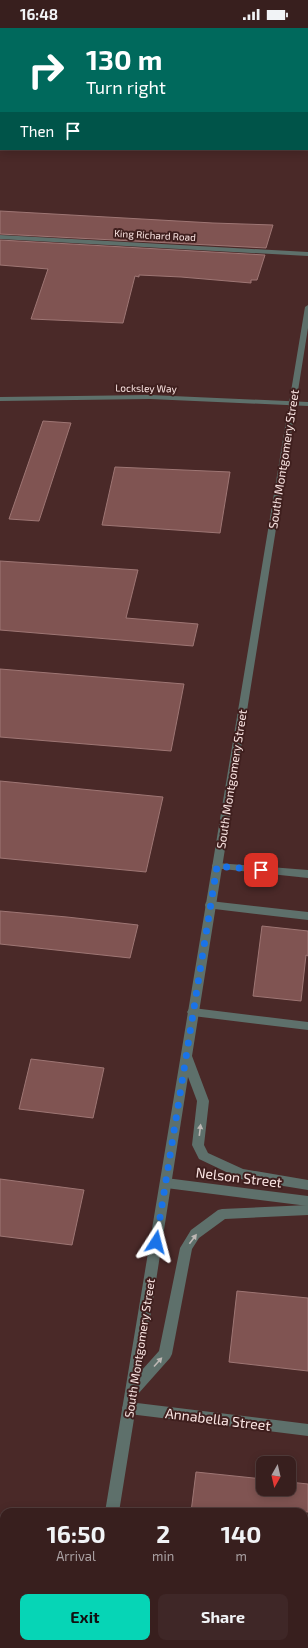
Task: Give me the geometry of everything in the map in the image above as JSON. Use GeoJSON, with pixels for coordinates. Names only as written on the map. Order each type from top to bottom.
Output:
{"type":"FeatureCollection","features":[{"type":"Feature","properties":{"kind":"street","name":"King Richard Road"},"geometry":{"type":"LineString","coordinates":[[0,237],[308,254]]}},
{"type":"Feature","properties":{"kind":"street","name":"South Montgomery Street"},"geometry":{"type":"LineString","coordinates":[[113,1508],[308,307]]}},
{"type":"Feature","properties":{"kind":"street","name":"Locksley Way"},"geometry":{"type":"LineString","coordinates":[[0,399],[150,397],[308,404]]}},
{"type":"Feature","properties":{"kind":"street"},"geometry":{"type":"LineString","coordinates":[[217,866],[308,874]]}},
{"type":"Feature","properties":{"kind":"street"},"geometry":{"type":"LineString","coordinates":[[210,905],[308,916]]}},
{"type":"Feature","properties":{"kind":"street"},"geometry":{"type":"LineString","coordinates":[[193,1012],[308,1026]]}},
{"type":"Feature","properties":{"kind":"street"},"geometry":{"type":"LineString","coordinates":[[186,1054],[203,1101],[198,1145],[203,1156],[241,1174],[308,1185]]}},
{"type":"Feature","properties":{"kind":"street","name":"Nelson Street"},"geometry":{"type":"LineString","coordinates":[[166,1183],[308,1201]]}},
{"type":"Feature","properties":{"kind":"street"},"geometry":{"type":"LineString","coordinates":[[132,1390],[165,1354],[186,1248],[195,1234],[222,1214],[308,1210]]}},
{"type":"Feature","properties":{"kind":"street","name":"Annabella Street"},"geometry":{"type":"LineString","coordinates":[[129,1408],[308,1430]]}},
{"type":"Feature","properties":{"kind":"building"},"geometry":{"type":"Polygon","coordinates":[[[0,211],[273,225],[266,248],[0,234],[0,211]]]}},
{"type":"Feature","properties":{"kind":"building"},"geometry":{"type":"Polygon","coordinates":[[[0,240],[265,255],[257,280],[251,280],[251,283],[181,277],[135,276],[123,323],[31,319],[48,269],[0,265],[0,240]]]}},
{"type":"Feature","properties":{"kind":"building"},"geometry":{"type":"Polygon","coordinates":[[[43,421],[71,423],[39,521],[9,519],[43,421]]]}},
{"type":"Feature","properties":{"kind":"building"},"geometry":{"type":"Polygon","coordinates":[[[115,467],[230,472],[220,533],[102,525],[115,467]]]}},
{"type":"Feature","properties":{"kind":"building"},"geometry":{"type":"Polygon","coordinates":[[[0,561],[138,570],[126,618],[198,624],[193,646],[0,630],[0,561]]]}},
{"type":"Feature","properties":{"kind":"building"},"geometry":{"type":"Polygon","coordinates":[[[0,669],[184,684],[171,751],[0,737],[0,669]]]}},
{"type":"Feature","properties":{"kind":"building"},"geometry":{"type":"Polygon","coordinates":[[[0,781],[163,797],[146,872],[0,858],[0,781]]]}},
{"type":"Feature","properties":{"kind":"building"},"geometry":{"type":"Polygon","coordinates":[[[0,911],[138,925],[130,958],[0,944],[0,911]]]}},
{"type":"Feature","properties":{"kind":"building"},"geometry":{"type":"Polygon","coordinates":[[[262,926],[308,931],[308,956],[306,955],[301,1001],[253,996],[262,926]]]}},
{"type":"Feature","properties":{"kind":"building"},"geometry":{"type":"Polygon","coordinates":[[[31,1059],[104,1068],[93,1118],[19,1109],[31,1059]]]}},
{"type":"Feature","properties":{"kind":"building"},"geometry":{"type":"Polygon","coordinates":[[[0,1179],[84,1190],[72,1245],[0,1236],[0,1179]]]}},
{"type":"Feature","properties":{"kind":"building"},"geometry":{"type":"Polygon","coordinates":[[[237,1291],[308,1298],[308,1371],[229,1362],[237,1291]]]}},
{"type":"Feature","properties":{"kind":"building"},"geometry":{"type":"Polygon","coordinates":[[[196,1472],[256,1478],[256,1496],[296,1496],[296,1483],[308,1484],[308,1508],[192,1508],[196,1472]]]}},
{"type":"Feature","properties":{"kind":"route"},"geometry":{"type":"LineString","coordinates":[[156,1242],[217,866],[261,870]]}}]}
